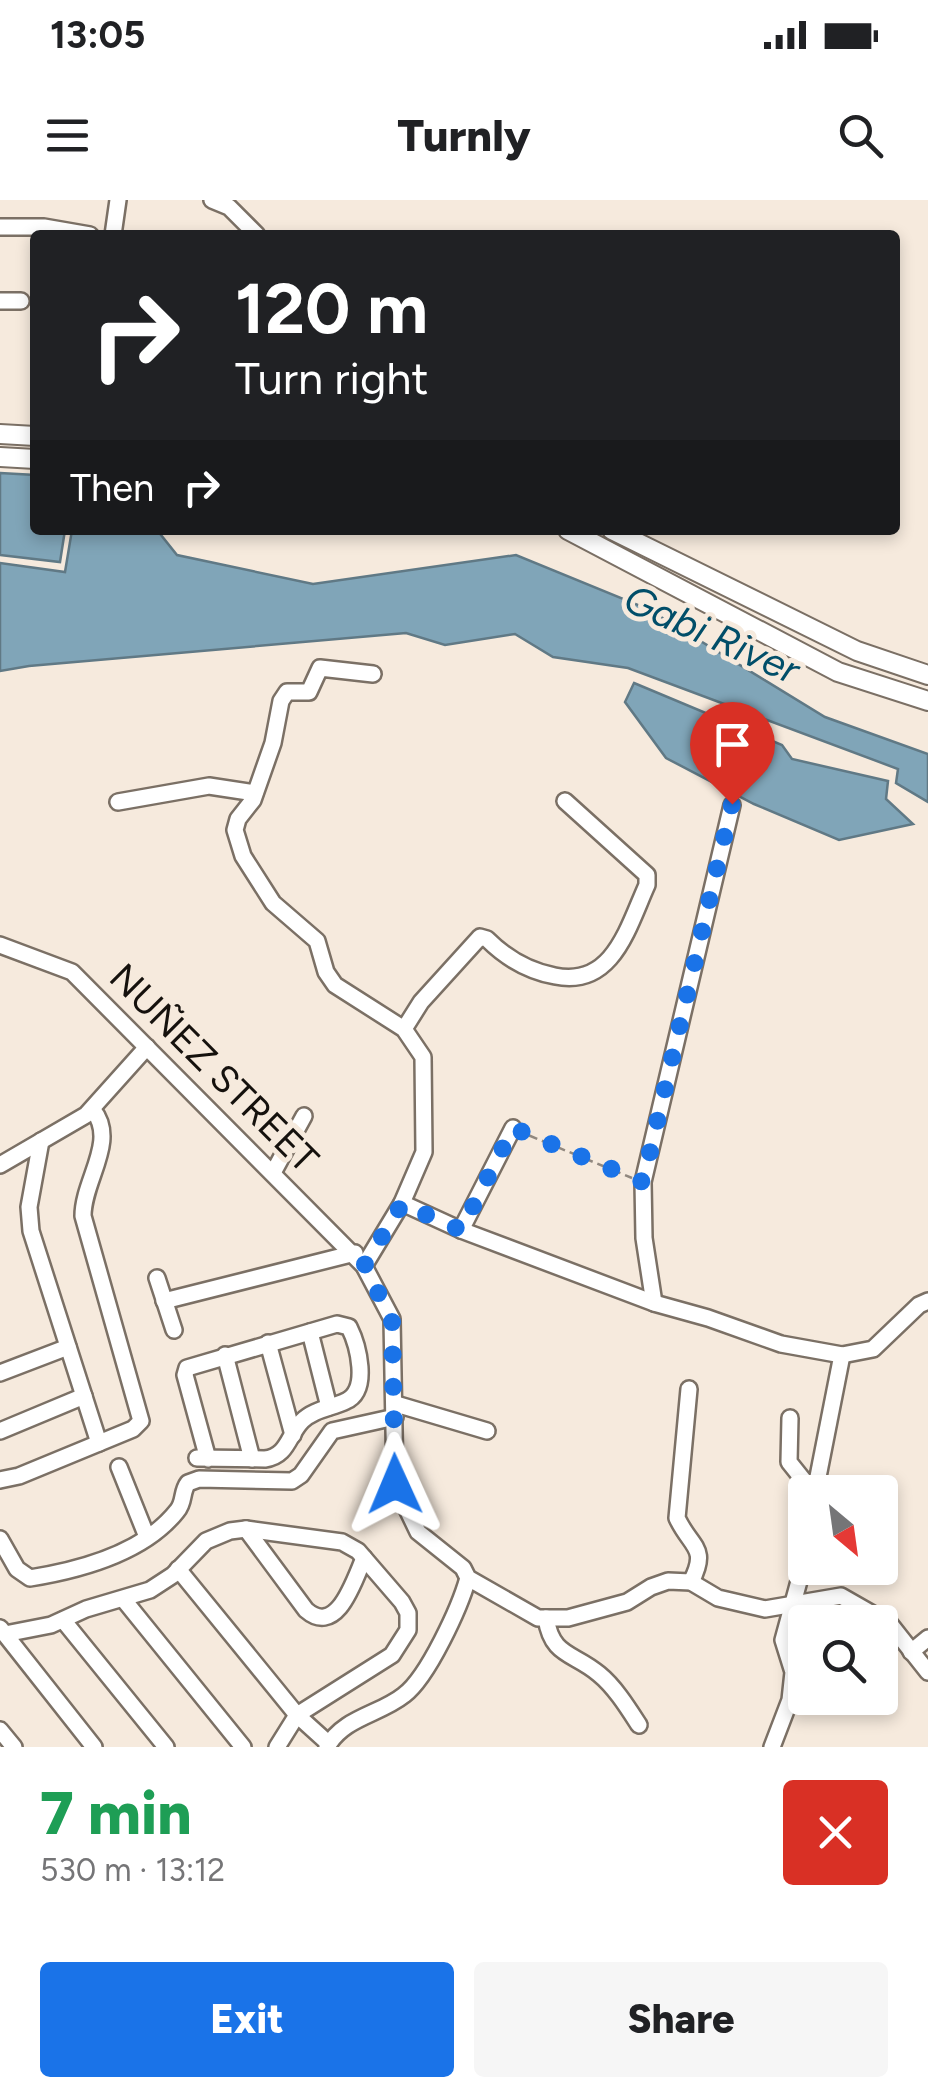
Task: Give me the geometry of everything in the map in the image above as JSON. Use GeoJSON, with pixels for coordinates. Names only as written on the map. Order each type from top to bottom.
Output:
{"type":"FeatureCollection","features":[{"type":"Feature","properties":{"kind":"main road"},"geometry":{"type":"LineString","coordinates":[[0,434],[30,436]]}},
{"type":"Feature","properties":{"kind":"main road"},"geometry":{"type":"LineString","coordinates":[[0,457],[30,459]]}},
{"type":"Feature","properties":{"kind":"main road"},"geometry":{"type":"LineString","coordinates":[[578,535],[838,672],[928,701]]}},
{"type":"Feature","properties":{"kind":"main road"},"geometry":{"type":"LineString","coordinates":[[622,535],[857,651],[928,675]]}},
{"type":"Feature","properties":{"kind":"street"},"geometry":{"type":"LineString","coordinates":[[114,230],[118,200]]}},
{"type":"Feature","properties":{"kind":"street"},"geometry":{"type":"LineString","coordinates":[[212,200],[229,207],[252,230]]}},
{"type":"Feature","properties":{"kind":"street"},"geometry":{"type":"LineString","coordinates":[[0,227],[61,230]]}},
{"type":"Feature","properties":{"kind":"street"},"geometry":{"type":"LineString","coordinates":[[0,302],[22,301]]}},
{"type":"Feature","properties":{"kind":"street"},"geometry":{"type":"LineString","coordinates":[[164,1301],[359,1260],[402,1204],[424,1152],[423,1058],[404,1029],[334,985],[317,941],[273,904],[243,856],[235,830],[256,793],[273,743],[281,701],[287,692],[309,692],[317,671],[325,667],[373,674]]}},
{"type":"Feature","properties":{"kind":"street"},"geometry":{"type":"LineString","coordinates":[[118,802],[209,786],[256,793]]}},
{"type":"Feature","properties":{"kind":"street"},"geometry":{"type":"LineString","coordinates":[[404,1029],[421,1002],[480,938],[487,939],[530,971],[573,980],[595,973],[608,962],[647,885],[647,876],[565,801]]}},
{"type":"Feature","properties":{"kind":"street"},"geometry":{"type":"LineString","coordinates":[[654,1304],[644,1238],[643,1182],[732,804]]}},
{"type":"Feature","properties":{"kind":"street","name":"NUÑEZ STREET"},"geometry":{"type":"LineString","coordinates":[[0,946],[72,972],[359,1260],[392,1319],[395,1484],[405,1510],[418,1532],[463,1568],[468,1578],[510,1605],[546,1618]]}},
{"type":"Feature","properties":{"kind":"street"},"geometry":{"type":"LineString","coordinates":[[0,1164],[93,1110],[147,1047]]}},
{"type":"Feature","properties":{"kind":"street"},"geometry":{"type":"LineString","coordinates":[[0,1480],[133,1429],[141,1416],[83,1216],[104,1135],[102,1122],[93,1110]]}},
{"type":"Feature","properties":{"kind":"street"},"geometry":{"type":"LineString","coordinates":[[274,1172],[304,1116]]}},
{"type":"Feature","properties":{"kind":"street"},"geometry":{"type":"LineString","coordinates":[[461,1230],[513,1128]]}},
{"type":"Feature","properties":{"kind":"street"},"geometry":{"type":"LineString","coordinates":[[41,1141],[30,1222],[99,1443]]}},
{"type":"Feature","properties":{"kind":"street"},"geometry":{"type":"LineString","coordinates":[[402,1204],[654,1304],[781,1344],[842,1356],[872,1349],[919,1305],[928,1302]]}},
{"type":"Feature","properties":{"kind":"street"},"geometry":{"type":"LineString","coordinates":[[157,1278],[174,1330]]}},
{"type":"Feature","properties":{"kind":"street"},"geometry":{"type":"LineString","coordinates":[[347,1325],[360,1369],[354,1396],[305,1418],[274,1458],[203,1458],[184,1372],[225,1355],[310,1332],[347,1325]]}},
{"type":"Feature","properties":{"kind":"street"},"geometry":{"type":"LineString","coordinates":[[310,1332],[329,1407]]}},
{"type":"Feature","properties":{"kind":"street"},"geometry":{"type":"LineString","coordinates":[[268,1343],[293,1435]]}},
{"type":"Feature","properties":{"kind":"street"},"geometry":{"type":"LineString","coordinates":[[0,1374],[68,1347]]}},
{"type":"Feature","properties":{"kind":"street"},"geometry":{"type":"LineString","coordinates":[[225,1355],[252,1459]]}},
{"type":"Feature","properties":{"kind":"street"},"geometry":{"type":"LineString","coordinates":[[818,1475],[842,1356]]}},
{"type":"Feature","properties":{"kind":"street"},"geometry":{"type":"LineString","coordinates":[[360,1369],[393,1371]]}},
{"type":"Feature","properties":{"kind":"street"},"geometry":{"type":"LineString","coordinates":[[689,1389],[677,1518],[700,1551],[702,1562],[691,1582]]}},
{"type":"Feature","properties":{"kind":"street"},"geometry":{"type":"LineString","coordinates":[[0,1432],[84,1396]]}},
{"type":"Feature","properties":{"kind":"street"},"geometry":{"type":"LineString","coordinates":[[0,1539],[17,1569],[30,1578],[115,1555],[147,1537],[176,1513],[188,1483],[292,1481],[301,1476],[332,1431],[395,1410],[487,1430]]}},
{"type":"Feature","properties":{"kind":"street"},"geometry":{"type":"LineString","coordinates":[[790,1418],[789,1462],[800,1475]]}},
{"type":"Feature","properties":{"kind":"street"},"geometry":{"type":"LineString","coordinates":[[120,1467],[147,1537]]}},
{"type":"Feature","properties":{"kind":"street"},"geometry":{"type":"LineString","coordinates":[[246,1529],[306,1610],[320,1618],[337,1612],[364,1558]]}},
{"type":"Feature","properties":{"kind":"street"},"geometry":{"type":"LineString","coordinates":[[94,1747],[2,1631],[64,1620],[86,1609],[124,1600],[158,1585],[206,1541],[230,1530],[246,1529],[348,1545],[402,1602],[410,1618],[406,1636],[392,1655],[296,1714],[277,1747]]}},
{"type":"Feature","properties":{"kind":"street"},"geometry":{"type":"LineString","coordinates":[[178,1570],[296,1714],[327,1745],[341,1728],[402,1698],[414,1686],[460,1606],[468,1578]]}},
{"type":"Feature","properties":{"kind":"street"},"geometry":{"type":"LineString","coordinates":[[640,1725],[602,1676],[549,1639],[546,1618],[568,1618],[627,1602],[651,1586],[668,1581],[691,1582],[718,1598],[765,1609],[840,1596],[890,1624],[928,1672]]}},
{"type":"Feature","properties":{"kind":"street"},"geometry":{"type":"LineString","coordinates":[[772,1747],[790,1700],[793,1672],[782,1640],[799,1585]]}},
{"type":"Feature","properties":{"kind":"street"},"geometry":{"type":"LineString","coordinates":[[124,1600],[242,1747]]}},
{"type":"Feature","properties":{"kind":"street"},"geometry":{"type":"LineString","coordinates":[[64,1620],[166,1747]]}},
{"type":"Feature","properties":{"kind":"street"},"geometry":{"type":"LineString","coordinates":[[911,1652],[928,1638]]}},
{"type":"Feature","properties":{"kind":"street"},"geometry":{"type":"LineString","coordinates":[[0,1730],[14,1747]]}},
{"type":"Feature","properties":{"kind":"path"},"geometry":{"type":"LineString","coordinates":[[513,1128],[643,1182]]}},
{"type":"Feature","properties":{"kind":"water"},"geometry":{"type":"Polygon","coordinates":[[[0,473],[30,475],[30,535],[64,535],[60,562],[0,555],[0,473]]]}},
{"type":"Feature","properties":{"kind":"water"},"geometry":{"type":"Polygon","coordinates":[[[71,535],[161,535],[177,555],[313,584],[516,555],[648,609],[825,717],[928,754],[928,802],[896,783],[898,769],[628,668],[553,657],[515,634],[445,645],[406,633],[0,671],[0,563],[65,572],[71,535]]]}},
{"type":"Feature","properties":{"kind":"water"},"geometry":{"type":"Polygon","coordinates":[[[634,683],[782,745],[792,759],[888,781],[886,799],[913,824],[839,840],[754,804],[666,758],[625,702],[634,683]]]}},
{"type":"Feature","properties":{"kind":"route"},"geometry":{"type":"LineString","coordinates":[[395,1484],[392,1319],[364,1266],[402,1204],[461,1230],[513,1128],[643,1182],[732,804]]}},
{"type":"Feature","properties":{"kind":"water label","name":"Gabi River"},"geometry":{"type":"Point","coordinates":[712,634]}}]}
